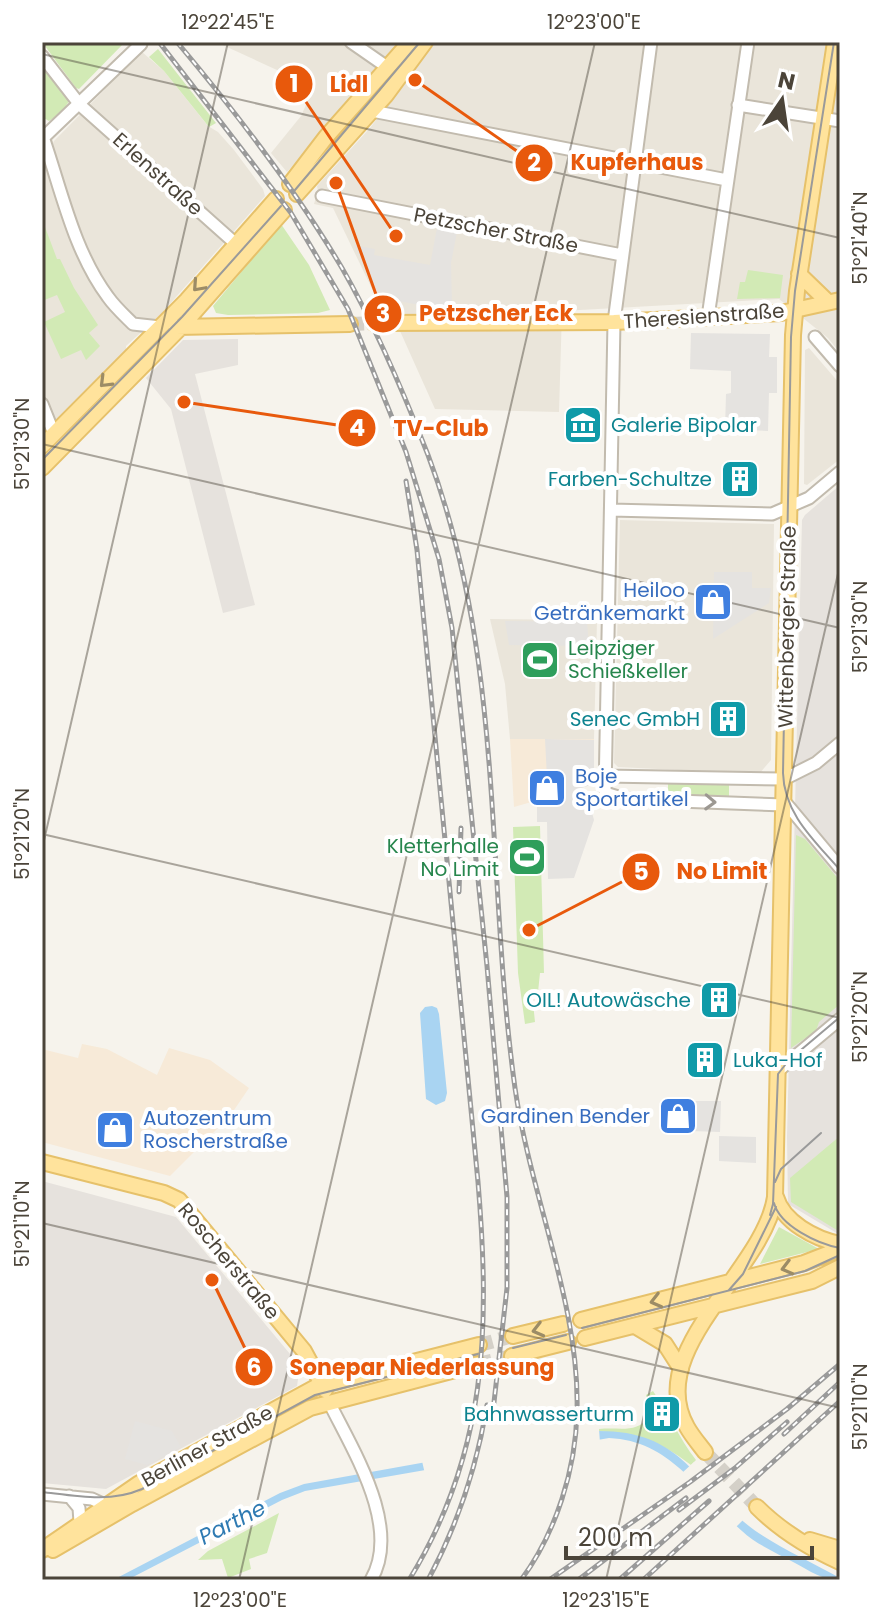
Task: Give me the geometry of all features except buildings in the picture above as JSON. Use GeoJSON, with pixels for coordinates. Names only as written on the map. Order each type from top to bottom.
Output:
{"type":"FeatureCollection","features":[{"type":"Feature","properties":{"kind":"main road"},"geometry":{"type":"LineString","coordinates":[[410,42],[326,137],[294,189],[372,111],[425,42]]}},
{"type":"Feature","properties":{"kind":"main road","name":"Wittenberger Straße"},"geometry":{"type":"LineString","coordinates":[[681,1369],[690,1342],[740,1273],[770,1215],[775,1193],[795,310],[835,42]]}},
{"type":"Feature","properties":{"kind":"main road"},"geometry":{"type":"LineString","coordinates":[[42,446],[160,327],[236,244],[280,205],[181,327],[42,468]]}},
{"type":"Feature","properties":{"kind":"main road"},"geometry":{"type":"LineString","coordinates":[[799,274],[834,301]]}},
{"type":"Feature","properties":{"kind":"main road"},"geometry":{"type":"LineString","coordinates":[[206,299],[216,326]]}},
{"type":"Feature","properties":{"kind":"main road","name":"Theresienstraße"},"geometry":{"type":"LineString","coordinates":[[374,323],[614,322],[781,313],[834,301]]}},
{"type":"Feature","properties":{"kind":"main road"},"geometry":{"type":"LineString","coordinates":[[160,327],[350,324]]}},
{"type":"Feature","properties":{"kind":"main road","name":"Roscherstraße"},"geometry":{"type":"LineString","coordinates":[[42,1162],[164,1193],[179,1200],[304,1351],[329,1402]]}},
{"type":"Feature","properties":{"kind":"main road"},"geometry":{"type":"LineString","coordinates":[[775,1193],[788,1219],[840,1246]]}},
{"type":"Feature","properties":{"kind":"main road"},"geometry":{"type":"LineString","coordinates":[[581,1320],[728,1287],[818,1259],[840,1246]]}},
{"type":"Feature","properties":{"kind":"main road"},"geometry":{"type":"LineString","coordinates":[[585,1338],[820,1279],[840,1267]]}},
{"type":"Feature","properties":{"kind":"main road"},"geometry":{"type":"LineString","coordinates":[[513,1336],[563,1324]]}},
{"type":"Feature","properties":{"kind":"main road"},"geometry":{"type":"LineString","coordinates":[[635,1326],[665,1344],[681,1369],[679,1391],[683,1416],[686,1426],[705,1452]]}},
{"type":"Feature","properties":{"kind":"main road"},"geometry":{"type":"LineString","coordinates":[[512,1356],[568,1342]]}},
{"type":"Feature","properties":{"kind":"main road","name":"Berliner Straße"},"geometry":{"type":"LineString","coordinates":[[42,1553],[80,1522],[152,1476],[322,1385],[479,1345]]}},
{"type":"Feature","properties":{"kind":"main road","name":"Berliner Straße"},"geometry":{"type":"LineString","coordinates":[[42,1553],[292,1417],[329,1402],[478,1364]]}},
{"type":"Feature","properties":{"kind":"main road"},"geometry":{"type":"LineString","coordinates":[[757,1507],[787,1532],[840,1562]]}},
{"type":"Feature","properties":{"kind":"main road"},"geometry":{"type":"LineString","coordinates":[[787,1532],[840,1549]]}},
{"type":"Feature","properties":{"kind":"street"},"geometry":{"type":"LineString","coordinates":[[351,42],[387,67]]}},
{"type":"Feature","properties":{"kind":"street"},"geometry":{"type":"LineString","coordinates":[[651,42],[614,322],[605,793],[625,799],[784,803],[840,868]]}},
{"type":"Feature","properties":{"kind":"street"},"geometry":{"type":"LineString","coordinates":[[708,317],[748,42]]}},
{"type":"Feature","properties":{"kind":"street"},"geometry":{"type":"LineString","coordinates":[[141,44],[80,105],[43,136],[84,255],[109,300],[133,324],[144,343]]}},
{"type":"Feature","properties":{"kind":"street","name":"Erlenstraße"},"geometry":{"type":"LineString","coordinates":[[42,56],[80,105],[236,244]]}},
{"type":"Feature","properties":{"kind":"street"},"geometry":{"type":"LineString","coordinates":[[738,105],[840,121]]}},
{"type":"Feature","properties":{"kind":"street"},"geometry":{"type":"LineString","coordinates":[[372,111],[727,180]]}},
{"type":"Feature","properties":{"kind":"street","name":"Petzscher Straße"},"geometry":{"type":"LineString","coordinates":[[322,196],[622,255]]}},
{"type":"Feature","properties":{"kind":"street"},"geometry":{"type":"LineString","coordinates":[[133,324],[160,327]]}},
{"type":"Feature","properties":{"kind":"street"},"geometry":{"type":"LineString","coordinates":[[815,337],[840,366]]}},
{"type":"Feature","properties":{"kind":"street"},"geometry":{"type":"LineString","coordinates":[[42,404],[54,434]]}},
{"type":"Feature","properties":{"kind":"street"},"geometry":{"type":"LineString","coordinates":[[611,510],[772,514],[809,498],[840,472]]}},
{"type":"Feature","properties":{"kind":"street"},"geometry":{"type":"LineString","coordinates":[[605,776],[784,779],[816,763],[840,743]]}},
{"type":"Feature","properties":{"kind":"street"},"geometry":{"type":"LineString","coordinates":[[779,1070],[840,1019]]}},
{"type":"Feature","properties":{"kind":"street"},"geometry":{"type":"LineString","coordinates":[[329,1402],[362,1469],[380,1522],[383,1538],[381,1556],[371,1580]]}},
{"type":"Feature","properties":{"kind":"street"},"geometry":{"type":"LineString","coordinates":[[42,1494],[98,1500],[105,1505],[132,1504]]}},
{"type":"Feature","properties":{"kind":"street"},"geometry":{"type":"LineString","coordinates":[[69,1496],[79,1508],[80,1522]]}},
{"type":"Feature","properties":{"kind":"street"},"geometry":{"type":"LineString","coordinates":[[101,1522],[105,1505]]}},
{"type":"Feature","properties":{"kind":"shaded area"},"geometry":{"type":"Polygon","coordinates":[[[216,42],[404,42],[287,172],[271,153],[301,116],[314,87],[216,42]]]}},
{"type":"Feature","properties":{"kind":"shaded area"},"geometry":{"type":"Polygon","coordinates":[[[435,42],[840,42],[840,353],[828,338],[779,299],[562,311],[559,412],[435,409],[391,311],[375,309],[377,299],[333,208],[314,204],[317,186],[370,128],[435,42]]]}},
{"type":"Feature","properties":{"kind":"shaded area"},"geometry":{"type":"Polygon","coordinates":[[[142,52],[164,71],[208,126],[234,150],[265,196],[161,314],[42,433],[42,120],[54,143],[142,52]]]}},
{"type":"Feature","properties":{"kind":"shaded area"},"geometry":{"type":"Polygon","coordinates":[[[437,228],[457,232],[451,263],[452,307],[437,308],[381,298],[354,245],[375,249],[374,255],[430,265],[437,228]]]}},
{"type":"Feature","properties":{"kind":"shaded area"},"geometry":{"type":"Polygon","coordinates":[[[691,333],[770,334],[769,357],[777,357],[777,393],[769,393],[768,431],[725,429],[726,394],[731,393],[731,371],[690,369],[691,333]]]}},
{"type":"Feature","properties":{"kind":"shaded area"},"geometry":{"type":"Polygon","coordinates":[[[238,339],[238,365],[195,374],[255,605],[223,613],[171,409],[146,378],[183,340],[238,339]]]}},
{"type":"Feature","properties":{"kind":"shaded area"},"geometry":{"type":"Polygon","coordinates":[[[809,348],[840,384],[840,459],[807,485],[804,484],[805,350],[809,348]]]}},
{"type":"Feature","properties":{"kind":"shaded area"},"geometry":{"type":"Polygon","coordinates":[[[840,485],[840,1235],[788,1204],[787,1137],[802,520],[840,485]]]}},
{"type":"Feature","properties":{"kind":"shaded area"},"geometry":{"type":"Polygon","coordinates":[[[620,520],[774,524],[771,760],[759,774],[618,767],[614,763],[620,520]]]}},
{"type":"Feature","properties":{"kind":"shaded area"},"geometry":{"type":"Polygon","coordinates":[[[714,572],[752,572],[752,588],[771,588],[769,603],[713,639],[714,572]]]}},
{"type":"Feature","properties":{"kind":"shaded area"},"geometry":{"type":"Polygon","coordinates":[[[490,619],[597,620],[594,739],[510,739],[505,684],[490,619]]]}},
{"type":"Feature","properties":{"kind":"shaded area"},"geometry":{"type":"Polygon","coordinates":[[[505,621],[587,622],[589,646],[509,645],[505,621]]]}},
{"type":"Feature","properties":{"kind":"shaded area"},"geometry":{"type":"Polygon","coordinates":[[[510,739],[594,739],[594,784],[514,807],[510,739]]]}},
{"type":"Feature","properties":{"kind":"shaded area"},"geometry":{"type":"Polygon","coordinates":[[[545,739],[594,740],[594,784],[578,789],[580,796],[587,794],[594,820],[574,878],[548,879],[547,822],[537,822],[537,800],[552,795],[551,778],[547,778],[545,739]]]}},
{"type":"Feature","properties":{"kind":"shaded area"},"geometry":{"type":"Polygon","coordinates":[[[82,1044],[107,1049],[157,1075],[169,1048],[210,1060],[249,1088],[230,1116],[170,1176],[42,1142],[42,1049],[78,1058],[82,1044]]]}},
{"type":"Feature","properties":{"kind":"shaded area"},"geometry":{"type":"Polygon","coordinates":[[[692,1101],[721,1101],[720,1132],[691,1131],[692,1101]]]}},
{"type":"Feature","properties":{"kind":"shaded area"},"geometry":{"type":"Polygon","coordinates":[[[719,1136],[756,1137],[756,1163],[719,1161],[719,1136]]]}},
{"type":"Feature","properties":{"kind":"shaded area"},"geometry":{"type":"Polygon","coordinates":[[[42,1181],[176,1217],[300,1366],[297,1386],[106,1489],[42,1483],[42,1181]]]}},
{"type":"Feature","properties":{"kind":"shaded area"},"geometry":{"type":"Polygon","coordinates":[[[135,1421],[172,1431],[181,1447],[147,1465],[125,1459],[135,1421]]]}},
{"type":"Feature","properties":{"kind":"green space"},"geometry":{"type":"Polygon","coordinates":[[[42,42],[125,42],[79,89],[42,42]]]}},
{"type":"Feature","properties":{"kind":"green space"},"geometry":{"type":"Polygon","coordinates":[[[158,49],[216,123],[209,127],[149,57],[158,49]]]}},
{"type":"Feature","properties":{"kind":"green space"},"geometry":{"type":"Polygon","coordinates":[[[42,61],[70,100],[61,113],[49,121],[42,117],[42,61]]]}},
{"type":"Feature","properties":{"kind":"green space"},"geometry":{"type":"Polygon","coordinates":[[[42,219],[57,259],[60,259],[98,325],[89,333],[100,346],[86,360],[81,350],[61,359],[44,322],[65,312],[57,295],[42,301],[42,219]]]}},
{"type":"Feature","properties":{"kind":"green space"},"geometry":{"type":"Polygon","coordinates":[[[281,224],[309,265],[330,310],[318,313],[216,313],[213,306],[281,224]]]}},
{"type":"Feature","properties":{"kind":"green space"},"geometry":{"type":"Polygon","coordinates":[[[748,270],[783,275],[780,298],[737,299],[740,282],[745,282],[748,270]]]}},
{"type":"Feature","properties":{"kind":"green space"},"geometry":{"type":"Polygon","coordinates":[[[668,783],[729,785],[729,796],[668,794],[668,783]]]}},
{"type":"Feature","properties":{"kind":"green space"},"geometry":{"type":"Polygon","coordinates":[[[540,826],[544,973],[540,973],[538,992],[532,993],[535,1022],[525,1024],[518,973],[513,827],[540,826]]]}},
{"type":"Feature","properties":{"kind":"green space"},"geometry":{"type":"Polygon","coordinates":[[[796,835],[805,839],[840,881],[840,1004],[819,1022],[816,1031],[791,1048],[796,835]]]}},
{"type":"Feature","properties":{"kind":"green space"},"geometry":{"type":"Polygon","coordinates":[[[840,1136],[840,1232],[791,1202],[790,1178],[840,1136]]]}},
{"type":"Feature","properties":{"kind":"green space"},"geometry":{"type":"Polygon","coordinates":[[[779,1227],[819,1249],[760,1264],[779,1227]]]}},
{"type":"Feature","properties":{"kind":"green space"},"geometry":{"type":"Polygon","coordinates":[[[653,1391],[696,1460],[691,1465],[648,1440],[599,1431],[634,1427],[645,1422],[651,1416],[646,1395],[653,1391]]]}},
{"type":"Feature","properties":{"kind":"green space"},"geometry":{"type":"Polygon","coordinates":[[[279,1513],[267,1553],[249,1559],[251,1569],[228,1578],[222,1559],[198,1560],[208,1551],[279,1513]]]}},
{"type":"Feature","properties":{"kind":"water"},"geometry":{"type":"Polygon","coordinates":[[[425,1007],[437,1008],[439,1014],[447,1093],[445,1101],[436,1105],[426,1099],[420,1013],[425,1007]]]}},
{"type":"Feature","properties":{"kind":"water","name":"Parthe"},"geometry":{"type":"Polygon","coordinates":[[[599,1431],[626,1433],[667,1448],[754,1530],[840,1580],[816,1574],[754,1540],[668,1459],[631,1441],[609,1438],[305,1491],[133,1577],[113,1580],[280,1493],[304,1484],[599,1431]]]}},
{"type":"Feature","properties":{"kind":"pier"},"geometry":{"type":"Polygon","coordinates":[[[599,1429],[600,1443],[425,1474],[422,1461],[599,1429]]]}},
{"type":"Feature","properties":{"kind":"pier"},"geometry":{"type":"Polygon","coordinates":[[[694,1462],[746,1517],[735,1528],[682,1473],[694,1462]]]}},
{"type":"Feature","properties":{"kind":"tunnel"},"geometry":{"type":"LineString","coordinates":[[350,324],[374,323]]}},
{"type":"Feature","properties":{"kind":"tunnel"},"geometry":{"type":"LineString","coordinates":[[479,1345],[513,1336]]}},
{"type":"Feature","properties":{"kind":"tunnel"},"geometry":{"type":"LineString","coordinates":[[478,1364],[512,1356]]}},
{"type":"Feature","properties":{"kind":"tunnel"},"geometry":{"type":"LineString","coordinates":[[705,1452],[757,1507]]}},
{"type":"Feature","properties":{"kind":"tram line"},"geometry":{"type":"LineString","coordinates":[[295,190],[420,42]]}},
{"type":"Feature","properties":{"kind":"tram line"},"geometry":{"type":"LineString","coordinates":[[834,42],[795,291],[791,337],[783,773],[789,801],[802,826],[840,870]]}},
{"type":"Feature","properties":{"kind":"tram line"},"geometry":{"type":"LineString","coordinates":[[42,460],[182,317],[281,206]]}},
{"type":"Feature","properties":{"kind":"tram line"},"geometry":{"type":"LineString","coordinates":[[770,1215],[778,1074],[789,1060],[840,1017]]}},
{"type":"Feature","properties":{"kind":"tram line"},"geometry":{"type":"LineString","coordinates":[[775,1182],[781,1169],[821,1133]]}},
{"type":"Feature","properties":{"kind":"tram line"},"geometry":{"type":"LineString","coordinates":[[774,1203],[784,1219],[801,1233],[840,1248]]}},
{"type":"Feature","properties":{"kind":"tram line"},"geometry":{"type":"LineString","coordinates":[[729,1290],[743,1274],[776,1207]]}},
{"type":"Feature","properties":{"kind":"tram line"},"geometry":{"type":"LineString","coordinates":[[582,1328],[805,1271],[840,1255]]}},
{"type":"Feature","properties":{"kind":"tram line"},"geometry":{"type":"LineString","coordinates":[[513,1348],[566,1335]]}},
{"type":"Feature","properties":{"kind":"tram line"},"geometry":{"type":"LineString","coordinates":[[42,1492],[93,1497],[130,1493],[315,1395],[478,1354]]}},
{"type":"Feature","properties":{"kind":"railway"},"geometry":{"type":"LineString","coordinates":[[159,42],[291,213],[348,309],[406,452],[439,559],[452,628],[507,1197],[507,1288],[493,1411]]}},
{"type":"Feature","properties":{"kind":"railway"},"geometry":{"type":"LineString","coordinates":[[177,42],[264,152],[342,268],[378,336],[409,407],[453,533],[470,611],[482,690],[515,1088],[531,1169],[563,1290],[576,1371],[576,1433],[568,1478],[554,1521],[521,1580]]}},
{"type":"Feature","properties":{"kind":"railway"},"geometry":{"type":"LineString","coordinates":[[406,481],[417,550],[478,1182],[483,1287],[478,1387],[469,1436],[455,1484],[435,1532],[409,1580]]}},
{"type":"Feature","properties":{"kind":"railway"},"geometry":{"type":"LineString","coordinates":[[459,892],[461,828]]}},
{"type":"Feature","properties":{"kind":"railway"},"geometry":{"type":"LineString","coordinates":[[549,1580],[690,1482],[787,1409],[840,1364]]}},
{"type":"Feature","properties":{"kind":"railway"},"geometry":{"type":"LineString","coordinates":[[784,1434],[840,1382]]}},
{"type":"Feature","properties":{"kind":"railway"},"geometry":{"type":"LineString","coordinates":[[643,1580],[840,1401]]}},
{"type":"Feature","properties":{"kind":"railway"},"geometry":{"type":"LineString","coordinates":[[428,1580],[465,1495],[487,1405]]}},
{"type":"Feature","properties":{"kind":"railway"},"geometry":{"type":"LineString","coordinates":[[679,1510],[735,1468],[787,1422]]}},
{"type":"Feature","properties":{"kind":"railway"},"geometry":{"type":"LineString","coordinates":[[578,1580],[686,1498]]}},
{"type":"Feature","properties":{"kind":"railway"},"geometry":{"type":"LineString","coordinates":[[619,1580],[709,1501]]}},
{"type":"Feature","properties":{"kind":"place","name":"Kupferhaus"},"geometry":{"type":"Point","coordinates":[415,80]}},
{"type":"Feature","properties":{"kind":"place","name":"Petzscher Eck"},"geometry":{"type":"Point","coordinates":[336,183]}},
{"type":"Feature","properties":{"kind":"place","name":"Lidl"},"geometry":{"type":"Point","coordinates":[396,236]}},
{"type":"Feature","properties":{"kind":"place","name":"TV-Club"},"geometry":{"type":"Point","coordinates":[184,402]}},
{"type":"Feature","properties":{"kind":"place","name":"Galerie Bipolar"},"geometry":{"type":"Point","coordinates":[583,425]}},
{"type":"Feature","properties":{"kind":"place","name":"Farben-Schultze"},"geometry":{"type":"Point","coordinates":[740,479]}},
{"type":"Feature","properties":{"kind":"place","name":"Heiloo Getränkemarkt"},"geometry":{"type":"Point","coordinates":[713,602]}},
{"type":"Feature","properties":{"kind":"place","name":"Leipziger Schießkeller"},"geometry":{"type":"Point","coordinates":[540,660]}},
{"type":"Feature","properties":{"kind":"place","name":"Senec GmbH"},"geometry":{"type":"Point","coordinates":[728,719]}},
{"type":"Feature","properties":{"kind":"place","name":"Boje Sportartikel"},"geometry":{"type":"Point","coordinates":[547,788]}},
{"type":"Feature","properties":{"kind":"place","name":"Kletterhalle No Limit"},"geometry":{"type":"Point","coordinates":[527,857]}},
{"type":"Feature","properties":{"kind":"place","name":"No Limit"},"geometry":{"type":"Point","coordinates":[529,930]}},
{"type":"Feature","properties":{"kind":"place","name":"OIL! Autowäsche"},"geometry":{"type":"Point","coordinates":[719,1000]}},
{"type":"Feature","properties":{"kind":"place","name":"Luka-Hof"},"geometry":{"type":"Point","coordinates":[705,1060]}},
{"type":"Feature","properties":{"kind":"place","name":"Gardinen Bender"},"geometry":{"type":"Point","coordinates":[678,1116]}},
{"type":"Feature","properties":{"kind":"place","name":"Autozentrum Roscherstraße"},"geometry":{"type":"Point","coordinates":[115,1130]}},
{"type":"Feature","properties":{"kind":"place","name":"Sonepar Niederlassung"},"geometry":{"type":"Point","coordinates":[212,1280]}},
{"type":"Feature","properties":{"kind":"place","name":"Bahnwasserturm"},"geometry":{"type":"Point","coordinates":[662,1414]}}]}
